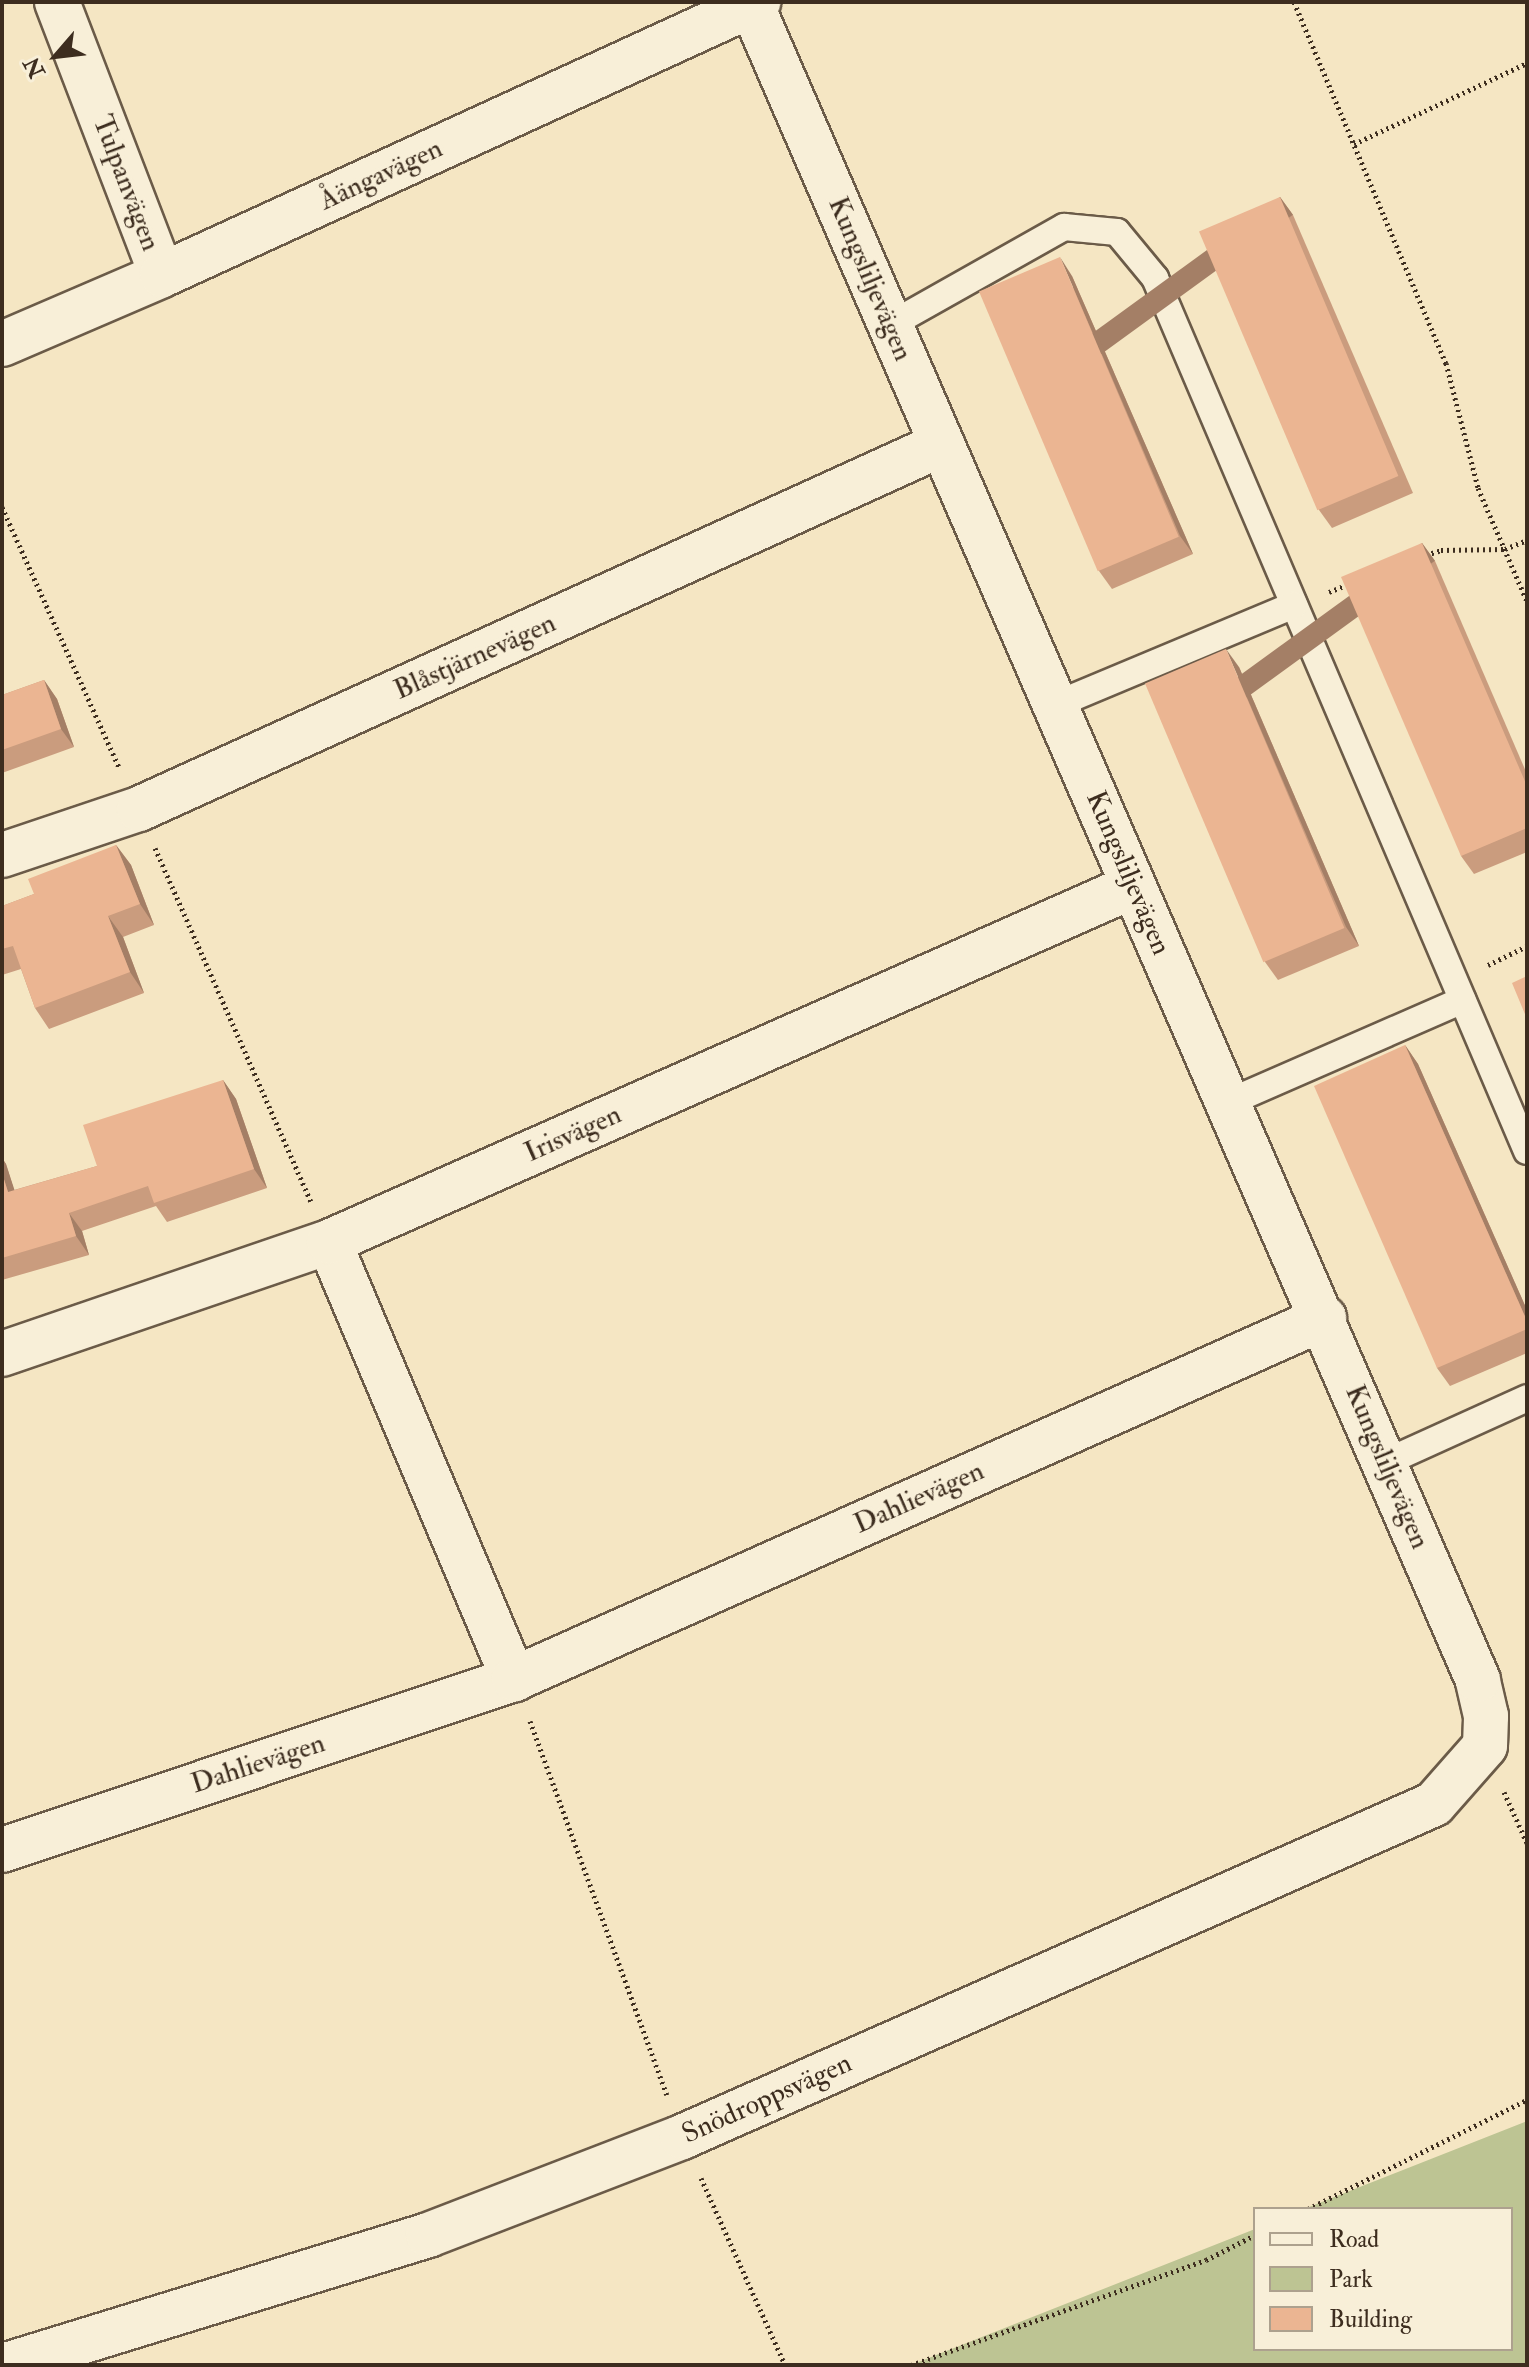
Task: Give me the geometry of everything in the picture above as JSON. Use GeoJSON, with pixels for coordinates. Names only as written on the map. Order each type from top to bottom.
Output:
{"type":"FeatureCollection","features":[{"type":"Feature","properties":{"kind":"street","name":"Tulpanvägen"},"geometry":{"type":"LineString","coordinates":[[57,2],[162,275]]}},
{"type":"Feature","properties":{"kind":"street","name":"Åängavägen"},"geometry":{"type":"LineString","coordinates":[[2,344],[162,275],[753,3]]}},
{"type":"Feature","properties":{"kind":"street","name":"Kungsliljevägen"},"geometry":{"type":"LineString","coordinates":[[753,3],[1478,1680],[1486,1716],[1485,1746]]}},
{"type":"Feature","properties":{"kind":"street","name":"Blåstjärnevägen"},"geometry":{"type":"LineString","coordinates":[[2,855],[139,809],[942,444]]}},
{"type":"Feature","properties":{"kind":"street","name":"Irisvägen"},"geometry":{"type":"LineString","coordinates":[[2,1354],[329,1242],[1133,886]]}},
{"type":"Feature","properties":{"kind":"street"},"geometry":{"type":"LineString","coordinates":[[329,1242],[514,1679]]}},
{"type":"Feature","properties":{"kind":"street","name":"Dahlievägen"},"geometry":{"type":"LineString","coordinates":[[2,1850],[514,1679],[1324,1318]]}},
{"type":"Feature","properties":{"kind":"street","name":"Snödroppsvägen"},"geometry":{"type":"LineString","coordinates":[[6,2365],[428,2235],[682,2137],[1434,1804],[1485,1746]]}},
{"type":"Feature","properties":{"kind":"lane"},"geometry":{"type":"LineString","coordinates":[[890,325],[1064,227],[1117,232],[1155,278],[1527,1151]]}},
{"type":"Feature","properties":{"kind":"lane"},"geometry":{"type":"LineString","coordinates":[[1055,705],[1294,605]]}},
{"type":"Feature","properties":{"kind":"lane"},"geometry":{"type":"LineString","coordinates":[[1227,1103],[1463,1000]]}},
{"type":"Feature","properties":{"kind":"lane"},"geometry":{"type":"LineString","coordinates":[[1384,1463],[1527,1398]]}},
{"type":"Feature","properties":{"kind":"path"},"geometry":{"type":"LineString","coordinates":[[1294,2],[1446,363],[1478,488],[1527,601]]}},
{"type":"Feature","properties":{"kind":"path"},"geometry":{"type":"LineString","coordinates":[[1354,144],[1527,63]]}},
{"type":"Feature","properties":{"kind":"path"},"geometry":{"type":"LineString","coordinates":[[2,507],[139,809],[329,1242]]}},
{"type":"Feature","properties":{"kind":"path"},"geometry":{"type":"LineString","coordinates":[[1411,561],[1441,550],[1505,549],[1527,540]]}},
{"type":"Feature","properties":{"kind":"path"},"geometry":{"type":"LineString","coordinates":[[1294,605],[1353,583]]}},
{"type":"Feature","properties":{"kind":"path"},"geometry":{"type":"LineString","coordinates":[[514,1679],[682,2137],[785,2365]]}},
{"type":"Feature","properties":{"kind":"path"},"geometry":{"type":"LineString","coordinates":[[1312,2207],[1527,2100]]}},
{"type":"Feature","properties":{"kind":"path"},"geometry":{"type":"LineString","coordinates":[[911,2365],[1206,2260],[1253,2236]]}},
{"type":"Feature","properties":{"kind":"green space"},"geometry":{"type":"Polygon","coordinates":[[[1527,2121],[1527,2365],[911,2365],[1253,2230],[1253,2351],[1513,2351],[1513,2207],[1309,2207],[1527,2121]]]}},
{"type":"Feature","properties":{"kind":"building"},"geometry":{"type":"Polygon","coordinates":[[[1280,197],[1398,476],[1317,510],[1199,231],[1280,197]]]}},
{"type":"Feature","properties":{"kind":"building"},"geometry":{"type":"Polygon","coordinates":[[[1060,257],[1179,537],[1098,571],[979,291],[1060,257]]]}},
{"type":"Feature","properties":{"kind":"building"},"geometry":{"type":"Polygon","coordinates":[[[1422,543],[1527,786],[1527,828],[1461,856],[1341,577],[1422,543]]]}},
{"type":"Feature","properties":{"kind":"building"},"geometry":{"type":"Polygon","coordinates":[[[1226,649],[1344,928],[1263,962],[1145,683],[1226,649]]]}},
{"type":"Feature","properties":{"kind":"building"},"geometry":{"type":"Polygon","coordinates":[[[44,680],[61,729],[2,750],[2,695],[44,680]]]}},
{"type":"Feature","properties":{"kind":"building"},"geometry":{"type":"Polygon","coordinates":[[[116,845],[140,904],[108,916],[130,972],[35,1008],[13,946],[2,949],[2,906],[34,894],[28,879],[116,845]]]}},
{"type":"Feature","properties":{"kind":"building"},"geometry":{"type":"Polygon","coordinates":[[[1527,976],[1527,1019],[1512,983],[1527,976]]]}},
{"type":"Feature","properties":{"kind":"building"},"geometry":{"type":"Polygon","coordinates":[[[1405,1045],[1527,1321],[1527,1329],[1437,1368],[1314,1086],[1405,1045]]]}},
{"type":"Feature","properties":{"kind":"building"},"geometry":{"type":"Polygon","coordinates":[[[223,1080],[254,1169],[154,1203],[148,1186],[69,1213],[76,1236],[2,1258],[2,1173],[8,1192],[97,1166],[83,1125],[223,1080]]]}}]}
